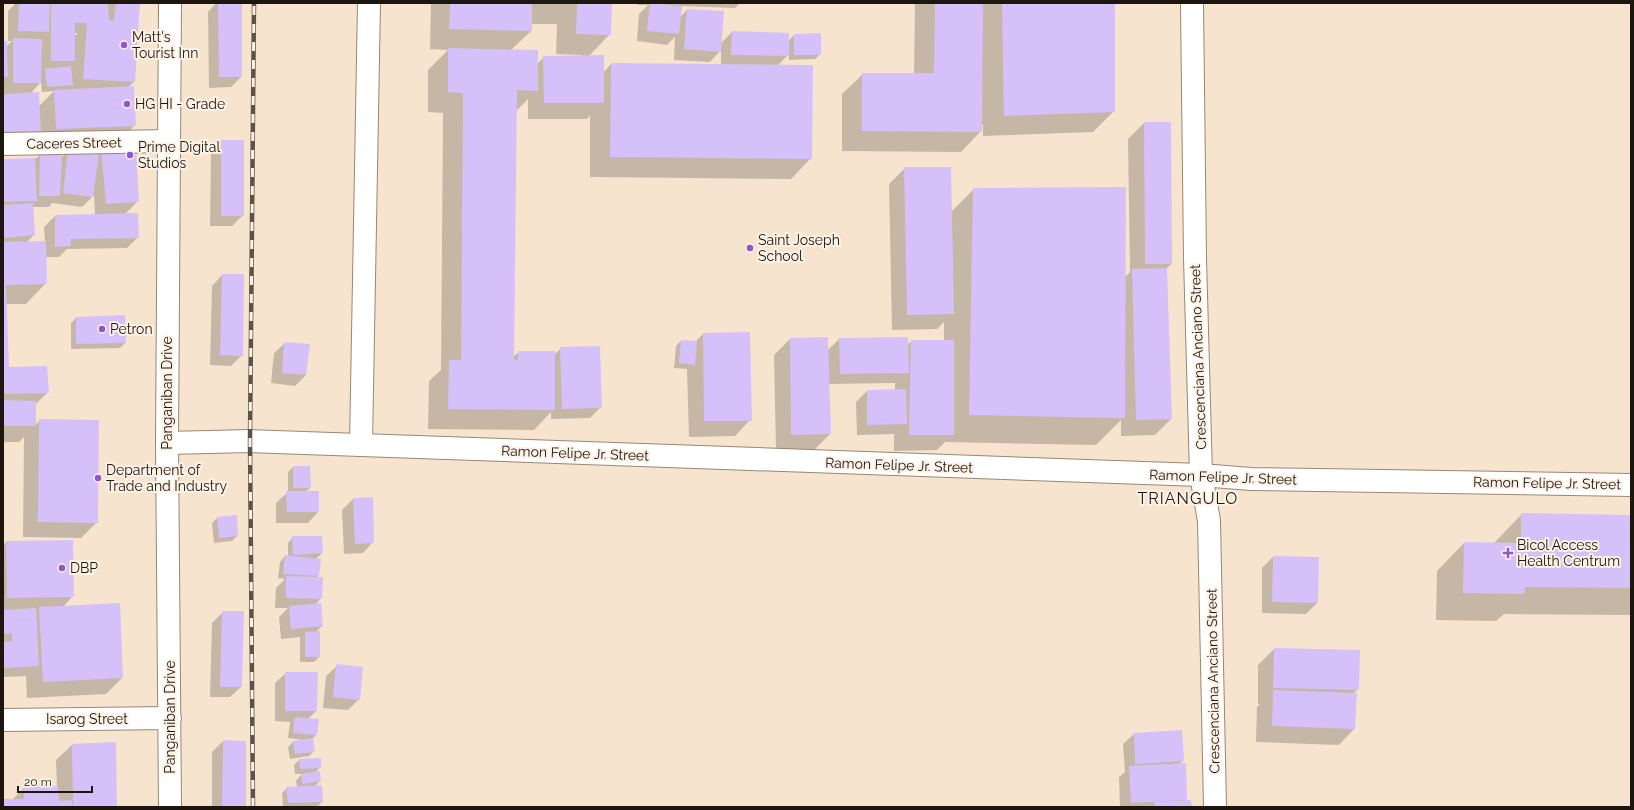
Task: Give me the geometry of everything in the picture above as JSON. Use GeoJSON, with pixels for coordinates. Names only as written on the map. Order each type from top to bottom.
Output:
{"type":"FeatureCollection","features":[{"type":"Feature","properties":{"kind":"street","name":"Panganiban Drive"},"geometry":{"type":"LineString","coordinates":[[170,3],[167,443],[170,807]]}},
{"type":"Feature","properties":{"kind":"street"},"geometry":{"type":"LineString","coordinates":[[361,446],[369,3]]}},
{"type":"Feature","properties":{"kind":"street","name":"Crescenciana Anciano Street"},"geometry":{"type":"LineString","coordinates":[[1192,3],[1195,258],[1201,475],[1209,522],[1216,807]]}},
{"type":"Feature","properties":{"kind":"street","name":"Caceres Street"},"geometry":{"type":"LineString","coordinates":[[3,144],[169,141]]}},
{"type":"Feature","properties":{"kind":"street","name":"Ramon Felipe Jr. Street"},"geometry":{"type":"LineString","coordinates":[[167,443],[250,441],[1201,475],[1259,479],[1631,485]]}},
{"type":"Feature","properties":{"kind":"street","name":"Isarog Street"},"geometry":{"type":"LineString","coordinates":[[3,720],[170,718]]}},
{"type":"Feature","properties":{"kind":"building"},"geometry":{"type":"Polygon","coordinates":[[[19,3],[50,3],[49,32],[18,31],[19,3]]]}},
{"type":"Feature","properties":{"kind":"building"},"geometry":{"type":"Polygon","coordinates":[[[51,3],[108,3],[109,20],[114,21],[116,3],[140,3],[135,82],[83,79],[87,23],[75,23],[75,61],[51,61],[51,3]]]}},
{"type":"Feature","properties":{"kind":"building"},"geometry":{"type":"Polygon","coordinates":[[[218,3],[242,3],[242,77],[219,77],[218,3]]]}},
{"type":"Feature","properties":{"kind":"building"},"geometry":{"type":"Polygon","coordinates":[[[450,3],[532,3],[532,31],[449,29],[450,3]]]}},
{"type":"Feature","properties":{"kind":"building"},"geometry":{"type":"Polygon","coordinates":[[[577,3],[612,3],[611,35],[576,34],[577,3]]]}},
{"type":"Feature","properties":{"kind":"building"},"geometry":{"type":"Polygon","coordinates":[[[650,3],[682,6],[679,34],[647,31],[650,3]]]}},
{"type":"Feature","properties":{"kind":"building"},"geometry":{"type":"Polygon","coordinates":[[[935,3],[983,3],[982,132],[862,131],[862,73],[934,73],[935,3]]]}},
{"type":"Feature","properties":{"kind":"building"},"geometry":{"type":"Polygon","coordinates":[[[1002,3],[1115,3],[1115,112],[1004,116],[1002,3]]]}},
{"type":"Feature","properties":{"kind":"building"},"geometry":{"type":"Polygon","coordinates":[[[687,9],[724,11],[721,52],[684,49],[687,9]]]}},
{"type":"Feature","properties":{"kind":"building"},"geometry":{"type":"Polygon","coordinates":[[[732,31],[789,33],[789,56],[731,55],[732,31]]]}},
{"type":"Feature","properties":{"kind":"building"},"geometry":{"type":"Polygon","coordinates":[[[821,33],[821,55],[794,55],[794,34],[821,33]]]}},
{"type":"Feature","properties":{"kind":"building"},"geometry":{"type":"Polygon","coordinates":[[[13,38],[42,39],[41,83],[13,83],[13,38]]]}},
{"type":"Feature","properties":{"kind":"building"},"geometry":{"type":"Polygon","coordinates":[[[3,41],[7,41],[8,77],[3,77],[3,41]]]}},
{"type":"Feature","properties":{"kind":"building"},"geometry":{"type":"Polygon","coordinates":[[[448,48],[538,50],[538,91],[517,90],[514,360],[518,360],[518,351],[555,351],[555,410],[448,409],[449,360],[461,360],[463,93],[448,92],[448,48]]]}},
{"type":"Feature","properties":{"kind":"building"},"geometry":{"type":"Polygon","coordinates":[[[604,55],[604,103],[544,103],[543,56],[604,55]]]}},
{"type":"Feature","properties":{"kind":"building"},"geometry":{"type":"Polygon","coordinates":[[[611,63],[813,65],[812,159],[610,157],[611,63]]]}},
{"type":"Feature","properties":{"kind":"building"},"geometry":{"type":"Polygon","coordinates":[[[71,66],[73,85],[47,87],[45,69],[71,66]]]}},
{"type":"Feature","properties":{"kind":"building"},"geometry":{"type":"Polygon","coordinates":[[[134,86],[136,126],[56,129],[54,90],[134,86]]]}},
{"type":"Feature","properties":{"kind":"building"},"geometry":{"type":"Polygon","coordinates":[[[39,92],[41,134],[3,135],[3,94],[39,92]]]}},
{"type":"Feature","properties":{"kind":"building"},"geometry":{"type":"Polygon","coordinates":[[[1144,122],[1171,122],[1172,264],[1145,264],[1144,122]]]}},
{"type":"Feature","properties":{"kind":"building"},"geometry":{"type":"Polygon","coordinates":[[[221,140],[244,140],[244,216],[221,216],[221,140]]]}},
{"type":"Feature","properties":{"kind":"building"},"geometry":{"type":"Polygon","coordinates":[[[136,148],[139,202],[106,204],[101,150],[136,148]]]}},
{"type":"Feature","properties":{"kind":"building"},"geometry":{"type":"Polygon","coordinates":[[[68,149],[99,153],[93,197],[63,193],[68,149]]]}},
{"type":"Feature","properties":{"kind":"building"},"geometry":{"type":"Polygon","coordinates":[[[40,153],[62,153],[60,196],[39,196],[40,153]]]}},
{"type":"Feature","properties":{"kind":"building"},"geometry":{"type":"Polygon","coordinates":[[[35,158],[37,201],[3,202],[3,159],[35,158]]]}},
{"type":"Feature","properties":{"kind":"building"},"geometry":{"type":"Polygon","coordinates":[[[904,167],[951,167],[954,314],[907,315],[904,167]]]}},
{"type":"Feature","properties":{"kind":"building"},"geometry":{"type":"Polygon","coordinates":[[[1126,187],[1125,418],[969,415],[973,188],[1126,187]]]}},
{"type":"Feature","properties":{"kind":"building"},"geometry":{"type":"Polygon","coordinates":[[[33,203],[35,235],[3,238],[3,205],[33,203]]]}},
{"type":"Feature","properties":{"kind":"building"},"geometry":{"type":"Polygon","coordinates":[[[138,213],[139,238],[71,239],[71,246],[55,247],[55,215],[138,213]]]}},
{"type":"Feature","properties":{"kind":"building"},"geometry":{"type":"Polygon","coordinates":[[[46,241],[47,284],[6,285],[9,367],[47,366],[49,393],[3,394],[3,242],[46,241]]]}},
{"type":"Feature","properties":{"kind":"building"},"geometry":{"type":"Polygon","coordinates":[[[1167,268],[1172,419],[1136,420],[1132,269],[1167,268]]]}},
{"type":"Feature","properties":{"kind":"building"},"geometry":{"type":"Polygon","coordinates":[[[222,274],[244,274],[243,356],[220,355],[222,274]]]}},
{"type":"Feature","properties":{"kind":"building"},"geometry":{"type":"Polygon","coordinates":[[[125,315],[126,343],[76,344],[76,317],[125,315]]]}},
{"type":"Feature","properties":{"kind":"building"},"geometry":{"type":"Polygon","coordinates":[[[750,332],[752,421],[704,421],[703,333],[750,332]]]}},
{"type":"Feature","properties":{"kind":"building"},"geometry":{"type":"Polygon","coordinates":[[[828,337],[831,434],[791,435],[790,338],[828,337]]]}},
{"type":"Feature","properties":{"kind":"building"},"geometry":{"type":"Polygon","coordinates":[[[908,337],[909,373],[840,374],[839,338],[908,337]]]}},
{"type":"Feature","properties":{"kind":"building"},"geometry":{"type":"Polygon","coordinates":[[[681,340],[697,341],[695,365],[679,363],[681,340]]]}},
{"type":"Feature","properties":{"kind":"building"},"geometry":{"type":"Polygon","coordinates":[[[911,340],[954,340],[954,435],[909,435],[911,340]]]}},
{"type":"Feature","properties":{"kind":"building"},"geometry":{"type":"Polygon","coordinates":[[[284,342],[310,344],[306,375],[282,373],[284,342]]]}},
{"type":"Feature","properties":{"kind":"building"},"geometry":{"type":"Polygon","coordinates":[[[600,346],[602,408],[562,409],[560,347],[600,346]]]}},
{"type":"Feature","properties":{"kind":"building"},"geometry":{"type":"Polygon","coordinates":[[[906,389],[907,424],[867,425],[867,390],[906,389]]]}},
{"type":"Feature","properties":{"kind":"building"},"geometry":{"type":"Polygon","coordinates":[[[3,400],[36,401],[36,426],[3,426],[3,400]]]}},
{"type":"Feature","properties":{"kind":"building"},"geometry":{"type":"Polygon","coordinates":[[[39,419],[99,420],[98,523],[38,522],[39,419]]]}},
{"type":"Feature","properties":{"kind":"building"},"geometry":{"type":"Polygon","coordinates":[[[293,466],[310,466],[311,488],[293,488],[293,466]]]}},
{"type":"Feature","properties":{"kind":"building"},"geometry":{"type":"Polygon","coordinates":[[[286,491],[319,491],[319,512],[287,512],[286,491]]]}},
{"type":"Feature","properties":{"kind":"building"},"geometry":{"type":"Polygon","coordinates":[[[373,497],[374,543],[355,544],[353,498],[373,497]]]}},
{"type":"Feature","properties":{"kind":"building","name":"Bicol Access Health Centrum"},"geometry":{"type":"Polygon","coordinates":[[[1521,513],[1631,515],[1631,588],[1525,587],[1524,594],[1463,593],[1464,542],[1521,543],[1521,513]]]}},
{"type":"Feature","properties":{"kind":"building"},"geometry":{"type":"Polygon","coordinates":[[[237,515],[238,536],[219,538],[217,517],[237,515]]]}},
{"type":"Feature","properties":{"kind":"building"},"geometry":{"type":"Polygon","coordinates":[[[292,536],[322,536],[323,553],[293,555],[292,536]]]}},
{"type":"Feature","properties":{"kind":"building"},"geometry":{"type":"Polygon","coordinates":[[[73,540],[74,597],[7,598],[6,541],[73,540]]]}},
{"type":"Feature","properties":{"kind":"building"},"geometry":{"type":"Polygon","coordinates":[[[285,555],[321,559],[319,576],[283,574],[285,555]]]}},
{"type":"Feature","properties":{"kind":"building"},"geometry":{"type":"Polygon","coordinates":[[[1273,556],[1319,557],[1318,603],[1272,602],[1273,556]]]}},
{"type":"Feature","properties":{"kind":"building"},"geometry":{"type":"Polygon","coordinates":[[[286,576],[323,577],[322,599],[286,598],[286,576]]]}},
{"type":"Feature","properties":{"kind":"building"},"geometry":{"type":"Polygon","coordinates":[[[120,603],[123,678],[43,682],[39,607],[120,603]]]}},
{"type":"Feature","properties":{"kind":"building"},"geometry":{"type":"Polygon","coordinates":[[[321,603],[323,626],[291,629],[289,606],[321,603]]]}},
{"type":"Feature","properties":{"kind":"building"},"geometry":{"type":"Polygon","coordinates":[[[36,608],[39,666],[3,668],[3,642],[12,641],[12,633],[3,634],[3,610],[36,608]]]}},
{"type":"Feature","properties":{"kind":"building"},"geometry":{"type":"Polygon","coordinates":[[[222,611],[244,611],[242,687],[220,687],[222,611]]]}},
{"type":"Feature","properties":{"kind":"building"},"geometry":{"type":"Polygon","coordinates":[[[320,631],[320,657],[305,657],[305,632],[320,631]]]}},
{"type":"Feature","properties":{"kind":"building"},"geometry":{"type":"Polygon","coordinates":[[[1274,648],[1360,650],[1359,690],[1273,688],[1274,648]]]}},
{"type":"Feature","properties":{"kind":"building"},"geometry":{"type":"Polygon","coordinates":[[[336,664],[363,667],[360,700],[333,697],[336,664]]]}},
{"type":"Feature","properties":{"kind":"building"},"geometry":{"type":"Polygon","coordinates":[[[285,672],[318,672],[317,711],[285,711],[285,672]]]}},
{"type":"Feature","properties":{"kind":"building"},"geometry":{"type":"Polygon","coordinates":[[[1273,690],[1357,693],[1355,729],[1272,726],[1273,690]]]}},
{"type":"Feature","properties":{"kind":"building"},"geometry":{"type":"Polygon","coordinates":[[[295,717],[319,719],[317,735],[293,733],[295,717]]]}},
{"type":"Feature","properties":{"kind":"building"},"geometry":{"type":"Polygon","coordinates":[[[1182,730],[1184,761],[1135,764],[1134,733],[1182,730]]]}},
{"type":"Feature","properties":{"kind":"building"},"geometry":{"type":"Polygon","coordinates":[[[313,738],[315,752],[295,754],[293,741],[313,738]]]}},
{"type":"Feature","properties":{"kind":"building"},"geometry":{"type":"Polygon","coordinates":[[[223,740],[246,741],[246,807],[222,807],[223,740]]]}},
{"type":"Feature","properties":{"kind":"building"},"geometry":{"type":"Polygon","coordinates":[[[116,742],[117,807],[73,807],[72,744],[116,742]]]}},
{"type":"Feature","properties":{"kind":"building"},"geometry":{"type":"Polygon","coordinates":[[[321,758],[321,768],[300,769],[299,759],[321,758]]]}},
{"type":"Feature","properties":{"kind":"building"},"geometry":{"type":"Polygon","coordinates":[[[1186,763],[1187,800],[1131,803],[1129,766],[1186,763]]]}},
{"type":"Feature","properties":{"kind":"building"},"geometry":{"type":"Polygon","coordinates":[[[320,771],[321,781],[302,784],[301,774],[320,771]]]}},
{"type":"Feature","properties":{"kind":"building"},"geometry":{"type":"Polygon","coordinates":[[[322,785],[323,802],[288,803],[286,787],[322,785]]]}},
{"type":"Feature","properties":{"kind":"building"},"geometry":{"type":"Polygon","coordinates":[[[58,786],[59,801],[72,800],[72,807],[3,807],[3,799],[24,799],[24,787],[58,786]]]}},
{"type":"Feature","properties":{"kind":"building"},"geometry":{"type":"Polygon","coordinates":[[[1191,800],[1192,807],[1155,807],[1154,802],[1191,800]]]}},
{"type":"Feature","properties":{"kind":"railway"},"geometry":{"type":"LineString","coordinates":[[253,807],[250,441],[254,3]]}},
{"type":"Feature","properties":{"kind":"place","name":"Matt's Tourist Inn"},"geometry":{"type":"Point","coordinates":[124,45]}},
{"type":"Feature","properties":{"kind":"place","name":"HG HI - Grade"},"geometry":{"type":"Point","coordinates":[127,104]}},
{"type":"Feature","properties":{"kind":"place","name":"Prime Digital Studios"},"geometry":{"type":"Point","coordinates":[130,155]}},
{"type":"Feature","properties":{"kind":"place","name":"Saint Joseph School"},"geometry":{"type":"Point","coordinates":[750,248]}},
{"type":"Feature","properties":{"kind":"place","name":"Petron"},"geometry":{"type":"Point","coordinates":[102,329]}},
{"type":"Feature","properties":{"kind":"place","name":"Department of Trade and Industry"},"geometry":{"type":"Point","coordinates":[98,478]}},
{"type":"Feature","properties":{"kind":"place","name":"Bicol Access Health Centrum"},"geometry":{"type":"Point","coordinates":[1508,553]}},
{"type":"Feature","properties":{"kind":"place","name":"DBP"},"geometry":{"type":"Point","coordinates":[62,568]}},
{"type":"Feature","properties":{"kind":"district","name":"TRIANGULO"},"geometry":{"type":"Point","coordinates":[1188,498]}}]}
